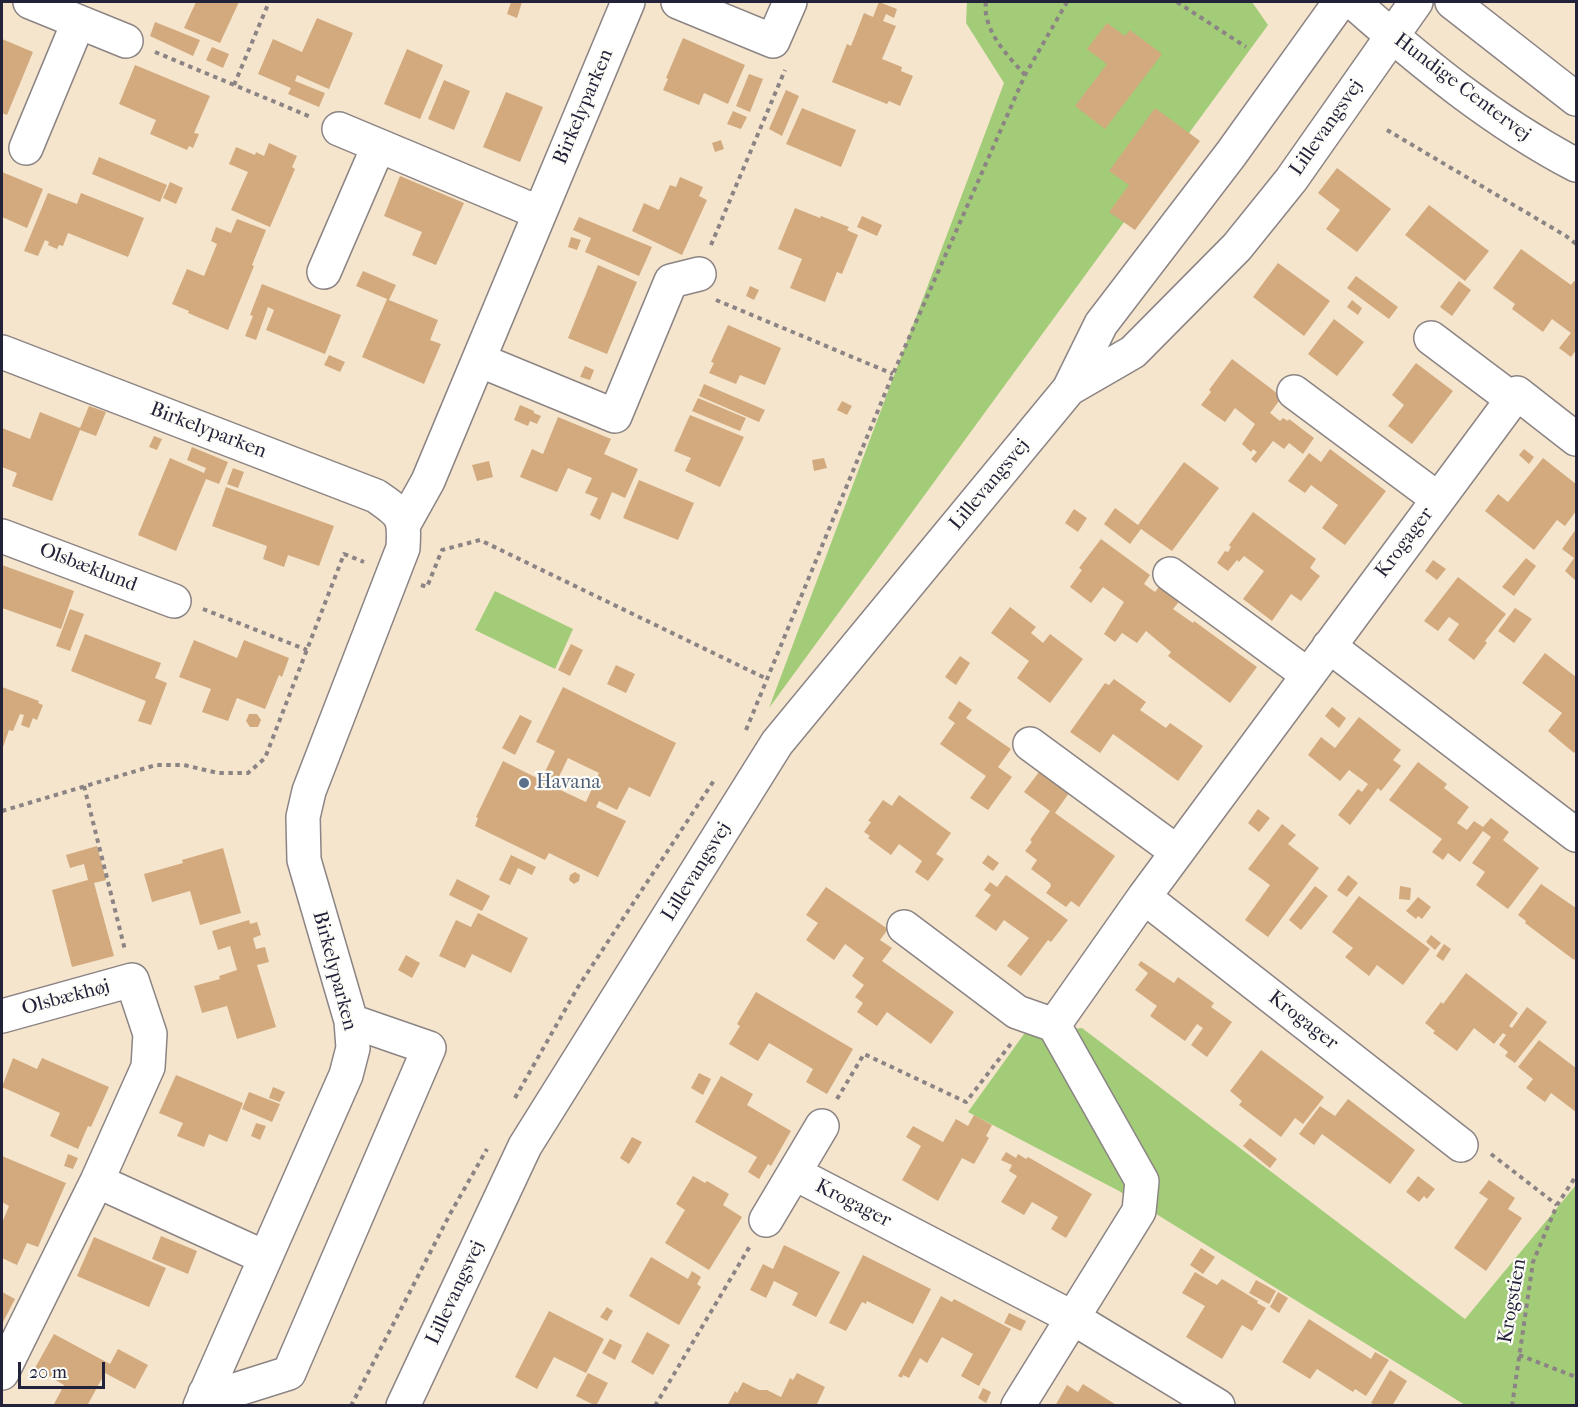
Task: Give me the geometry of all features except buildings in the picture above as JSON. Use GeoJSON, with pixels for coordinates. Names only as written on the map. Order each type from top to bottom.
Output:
{"type":"FeatureCollection","features":[{"type":"Feature","properties":{"kind":"street"},"geometry":{"type":"LineString","coordinates":[[30,2],[126,40]]}},
{"type":"Feature","properties":{"kind":"street","name":"Birkelyparken"},"geometry":{"type":"LineString","coordinates":[[202,1399],[346,1075],[353,1048],[351,1021],[304,860],[303,817],[309,791],[403,548],[404,524],[428,481],[628,2]]}},
{"type":"Feature","properties":{"kind":"street"},"geometry":{"type":"LineString","coordinates":[[678,2],[774,41],[790,2]]}},
{"type":"Feature","properties":{"kind":"street","name":"Lillevangsvej"},"geometry":{"type":"LineString","coordinates":[[403,1406],[525,1146],[777,743],[1069,389],[1101,324],[1231,154],[1340,2]]}},
{"type":"Feature","properties":{"kind":"street","name":"Hundige Centervej"},"geometry":{"type":"LineString","coordinates":[[1353,2],[1485,111],[1543,148],[1576,165]]}},
{"type":"Feature","properties":{"kind":"street","name":"Lillevangsvej"},"geometry":{"type":"LineString","coordinates":[[1069,389],[1133,352],[1230,254],[1291,180],[1416,2]]}},
{"type":"Feature","properties":{"kind":"street"},"geometry":{"type":"LineString","coordinates":[[1452,2],[1576,99]]}},
{"type":"Feature","properties":{"kind":"street"},"geometry":{"type":"LineString","coordinates":[[26,148],[78,22]]}},
{"type":"Feature","properties":{"kind":"street"},"geometry":{"type":"LineString","coordinates":[[339,129],[540,213]]}},
{"type":"Feature","properties":{"kind":"street"},"geometry":{"type":"LineString","coordinates":[[324,272],[378,147]]}},
{"type":"Feature","properties":{"kind":"street"},"geometry":{"type":"LineString","coordinates":[[479,360],[615,416],[685,277]]}},
{"type":"Feature","properties":{"kind":"street"},"geometry":{"type":"LineString","coordinates":[[1431,338],[1512,399],[1517,393],[1576,439]]}},
{"type":"Feature","properties":{"kind":"street","name":"Birkelyparken"},"geometry":{"type":"LineString","coordinates":[[2,352],[376,496],[393,508],[404,524]]}},
{"type":"Feature","properties":{"kind":"street","name":"Krogager"},"geometry":{"type":"LineString","coordinates":[[1294,392],[1438,499]]}},
{"type":"Feature","properties":{"kind":"street","name":"Krogager"},"geometry":{"type":"LineString","coordinates":[[1054,1025],[1144,897],[1512,399]]}},
{"type":"Feature","properties":{"kind":"street","name":"Olsbæklund"},"geometry":{"type":"LineString","coordinates":[[2,536],[174,601]]}},
{"type":"Feature","properties":{"kind":"street"},"geometry":{"type":"LineString","coordinates":[[1170,573],[1308,675]]}},
{"type":"Feature","properties":{"kind":"street"},"geometry":{"type":"LineString","coordinates":[[1329,646],[1576,835]]}},
{"type":"Feature","properties":{"kind":"street"},"geometry":{"type":"LineString","coordinates":[[1030,744],[1177,852]]}},
{"type":"Feature","properties":{"kind":"street","name":"Krogager"},"geometry":{"type":"LineString","coordinates":[[1144,897],[1461,1145]]}},
{"type":"Feature","properties":{"kind":"street"},"geometry":{"type":"LineString","coordinates":[[904,927],[1017,1011],[1054,1025],[1142,1181],[1139,1211],[1018,1406]]}},
{"type":"Feature","properties":{"kind":"street","name":"Olsbækhøj"},"geometry":{"type":"LineString","coordinates":[[2,1016],[132,980],[150,1034],[148,1067],[97,1181],[2,1373]]}},
{"type":"Feature","properties":{"kind":"street"},"geometry":{"type":"LineString","coordinates":[[202,1399],[289,1373],[429,1048],[351,1021]]}},
{"type":"Feature","properties":{"kind":"street","name":"Krogager"},"geometry":{"type":"LineString","coordinates":[[766,1220],[822,1126]]}},
{"type":"Feature","properties":{"kind":"street","name":"Krogager"},"geometry":{"type":"LineString","coordinates":[[794,1173],[1073,1318],[1218,1406]]}},
{"type":"Feature","properties":{"kind":"street"},"geometry":{"type":"LineString","coordinates":[[97,1181],[264,1257]]}},
{"type":"Feature","properties":{"kind":"path"},"geometry":{"type":"LineString","coordinates":[[234,85],[269,2]]}},
{"type":"Feature","properties":{"kind":"path"},"geometry":{"type":"LineString","coordinates":[[986,2],[985,7],[991,29],[1002,49],[1025,75]]}},
{"type":"Feature","properties":{"kind":"path"},"geometry":{"type":"LineString","coordinates":[[745,733],[893,374],[1025,75],[1067,2]]}},
{"type":"Feature","properties":{"kind":"path"},"geometry":{"type":"LineString","coordinates":[[1177,2],[1246,47]]}},
{"type":"Feature","properties":{"kind":"path"},"geometry":{"type":"LineString","coordinates":[[126,40],[339,129]]}},
{"type":"Feature","properties":{"kind":"path"},"geometry":{"type":"LineString","coordinates":[[774,41],[788,62],[685,277],[893,374]]}},
{"type":"Feature","properties":{"kind":"path"},"geometry":{"type":"LineString","coordinates":[[1387,130],[1576,244]]}},
{"type":"Feature","properties":{"kind":"path"},"geometry":{"type":"LineString","coordinates":[[174,601],[190,604],[306,650]]}},
{"type":"Feature","properties":{"kind":"path"},"geometry":{"type":"LineString","coordinates":[[514,1100],[578,987],[719,772]]}},
{"type":"Feature","properties":{"kind":"path"},"geometry":{"type":"LineString","coordinates":[[84,786],[132,980]]}},
{"type":"Feature","properties":{"kind":"path"},"geometry":{"type":"LineString","coordinates":[[822,1126],[864,1054],[966,1102],[1022,1029],[1054,1025]]}},
{"type":"Feature","properties":{"kind":"path"},"geometry":{"type":"LineString","coordinates":[[351,1406],[450,1214],[491,1142]]}},
{"type":"Feature","properties":{"kind":"path"},"geometry":{"type":"LineString","coordinates":[[1461,1145],[1479,1144],[1557,1205]]}},
{"type":"Feature","properties":{"kind":"path","name":"Krogstien"},"geometry":{"type":"LineString","coordinates":[[1512,1406],[1533,1262],[1557,1205],[1576,1176]]}},
{"type":"Feature","properties":{"kind":"path"},"geometry":{"type":"LineString","coordinates":[[655,1406],[766,1220]]}},
{"type":"Feature","properties":{"kind":"path"},"geometry":{"type":"LineString","coordinates":[[1519,1356],[1576,1377]]}},
{"type":"Feature","properties":{"kind":"green space"},"geometry":{"type":"Polygon","coordinates":[[[967,2],[1252,2],[1268,25],[769,708],[1004,83],[966,23],[967,2]]]}},
{"type":"Feature","properties":{"kind":"green space"},"geometry":{"type":"Polygon","coordinates":[[[495,591],[573,629],[555,669],[475,630],[495,591]]]}},
{"type":"Feature","properties":{"kind":"green space"},"geometry":{"type":"Polygon","coordinates":[[[1082,1028],[1465,1319],[1576,1185],[1576,1405],[1465,1405],[1119,1191],[968,1112],[1024,1034],[1082,1028]]]}},
{"type":"Feature","properties":{"kind":"place","name":"Havana"},"geometry":{"type":"Point","coordinates":[524,783]}}]}
